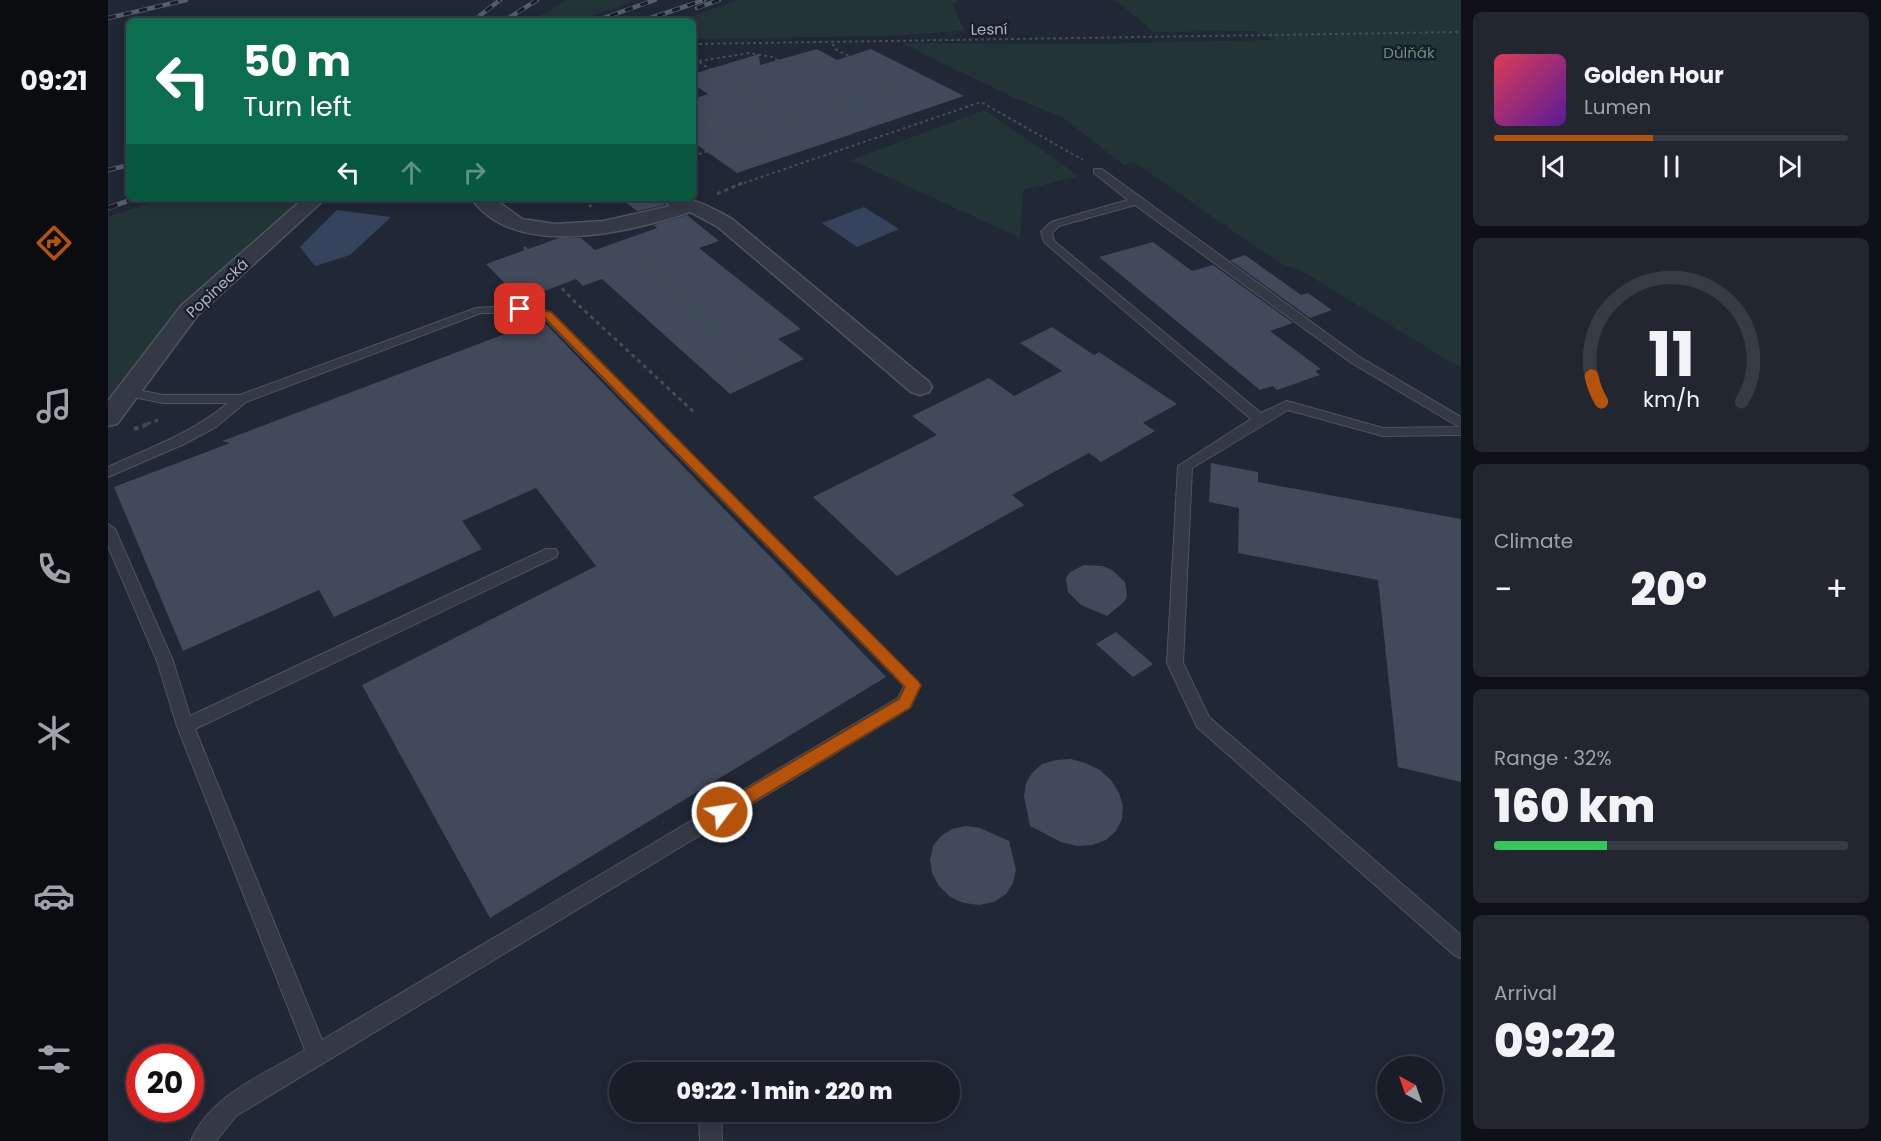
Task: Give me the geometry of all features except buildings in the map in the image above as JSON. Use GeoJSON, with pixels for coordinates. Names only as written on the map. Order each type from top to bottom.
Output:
{"type":"FeatureCollection","features":[{"type":"Feature","properties":{"kind":"street","name":"Popinecká"},"geometry":{"type":"LineString","coordinates":[[108,418],[189,311],[313,201]]}},
{"type":"Feature","properties":{"kind":"street"},"geometry":{"type":"LineString","coordinates":[[484,201],[514,223],[543,228],[604,227],[692,205]]}},
{"type":"Feature","properties":{"kind":"street"},"geometry":{"type":"LineString","coordinates":[[675,201],[692,205],[726,223],[920,387]]}},
{"type":"Feature","properties":{"kind":"lane"},"geometry":{"type":"LineString","coordinates":[[1098,171],[1354,359],[1461,423]]}},
{"type":"Feature","properties":{"kind":"lane"},"geometry":{"type":"LineString","coordinates":[[1136,201],[1055,224],[1046,232],[1049,242],[1260,419]]}},
{"type":"Feature","properties":{"kind":"lane"},"geometry":{"type":"LineString","coordinates":[[128,392],[163,399],[240,399],[480,310],[520,309],[547,314],[913,685],[904,703],[228,1108],[202,1141]]}},
{"type":"Feature","properties":{"kind":"lane"},"geometry":{"type":"LineString","coordinates":[[108,472],[177,442],[211,424],[240,399]]}},
{"type":"Feature","properties":{"kind":"lane"},"geometry":{"type":"LineString","coordinates":[[1461,431],[1383,432],[1287,405],[1260,419],[1185,466],[1175,663],[1203,722],[1461,948]]}},
{"type":"Feature","properties":{"kind":"lane"},"geometry":{"type":"LineString","coordinates":[[108,529],[165,661],[184,726],[317,1054]]}},
{"type":"Feature","properties":{"kind":"lane"},"geometry":{"type":"LineString","coordinates":[[184,726],[551,553]]}},
{"type":"Feature","properties":{"kind":"lane"},"geometry":{"type":"LineString","coordinates":[[710,1122],[711,1141]]}},
{"type":"Feature","properties":{"kind":"path","name":"Lesní"},"geometry":{"type":"LineString","coordinates":[[696,44],[1461,32]]}},
{"type":"Feature","properties":{"kind":"path"},"geometry":{"type":"LineString","coordinates":[[696,155],[889,92],[895,86],[890,79],[835,49],[832,42]]}},
{"type":"Feature","properties":{"kind":"path"},"geometry":{"type":"LineString","coordinates":[[699,62],[750,53],[771,57],[852,104]]}},
{"type":"Feature","properties":{"kind":"path"},"geometry":{"type":"LineString","coordinates":[[699,62],[762,103],[795,121]]}},
{"type":"Feature","properties":{"kind":"path"},"geometry":{"type":"LineString","coordinates":[[692,205],[747,181],[981,102],[1077,155],[1098,171]]}},
{"type":"Feature","properties":{"kind":"path"},"geometry":{"type":"LineString","coordinates":[[696,112],[738,141]]}},
{"type":"Feature","properties":{"kind":"path"},"geometry":{"type":"LineString","coordinates":[[587,201],[611,238],[760,368]]}},
{"type":"Feature","properties":{"kind":"path"},"geometry":{"type":"LineString","coordinates":[[523,225],[523,246],[572,299],[696,414]]}},
{"type":"Feature","properties":{"kind":"green space"},"geometry":{"type":"Polygon","coordinates":[[[566,0],[637,0],[586,18],[537,18],[566,0]]]}},
{"type":"Feature","properties":{"kind":"green space"},"geometry":{"type":"Polygon","coordinates":[[[739,0],[959,0],[952,4],[965,31],[885,36],[696,39],[696,18],[687,18],[739,0]]]}},
{"type":"Feature","properties":{"kind":"green space","name":"Důlňák"},"geometry":{"type":"Polygon","coordinates":[[[1115,0],[1461,0],[1461,368],[1298,269],[1279,263],[1134,162],[1124,165],[1062,117],[1017,99],[901,43],[1086,44],[1273,40],[1255,31],[1154,32],[1115,0]]]}},
{"type":"Feature","properties":{"kind":"green space"},"geometry":{"type":"Polygon","coordinates":[[[985,110],[1079,176],[1023,190],[1020,238],[851,160],[985,110]]]}},
{"type":"Feature","properties":{"kind":"green space"},"geometry":{"type":"Polygon","coordinates":[[[154,201],[313,201],[167,340],[150,345],[108,398],[108,217],[154,201]]]}},
{"type":"Feature","properties":{"kind":"water"},"geometry":{"type":"Polygon","coordinates":[[[864,207],[899,229],[857,247],[822,223],[864,207]]]}},
{"type":"Feature","properties":{"kind":"water"},"geometry":{"type":"Polygon","coordinates":[[[337,210],[391,217],[350,255],[315,266],[300,247],[337,210]]]}},
{"type":"Feature","properties":{"kind":"railway"},"geometry":{"type":"LineString","coordinates":[[108,18],[186,0]]}},
{"type":"Feature","properties":{"kind":"railway"},"geometry":{"type":"LineString","coordinates":[[477,18],[500,0]]}},
{"type":"Feature","properties":{"kind":"railway"},"geometry":{"type":"LineString","coordinates":[[509,18],[537,0]]}},
{"type":"Feature","properties":{"kind":"railway"},"geometry":{"type":"LineString","coordinates":[[604,18],[655,0]]}},
{"type":"Feature","properties":{"kind":"railway"},"geometry":{"type":"LineString","coordinates":[[651,18],[704,0]]}},
{"type":"Feature","properties":{"kind":"railway"},"geometry":{"type":"LineString","coordinates":[[697,8],[719,0]]}},
{"type":"Feature","properties":{"kind":"railway"},"geometry":{"type":"LineString","coordinates":[[108,170],[126,166]]}},
{"type":"Feature","properties":{"kind":"railway"},"geometry":{"type":"LineString","coordinates":[[108,208],[128,201]]}},
{"type":"Feature","properties":{"kind":"route"},"geometry":{"type":"LineString","coordinates":[[520,309],[547,314],[913,685],[904,703],[722,812]]}}]}
